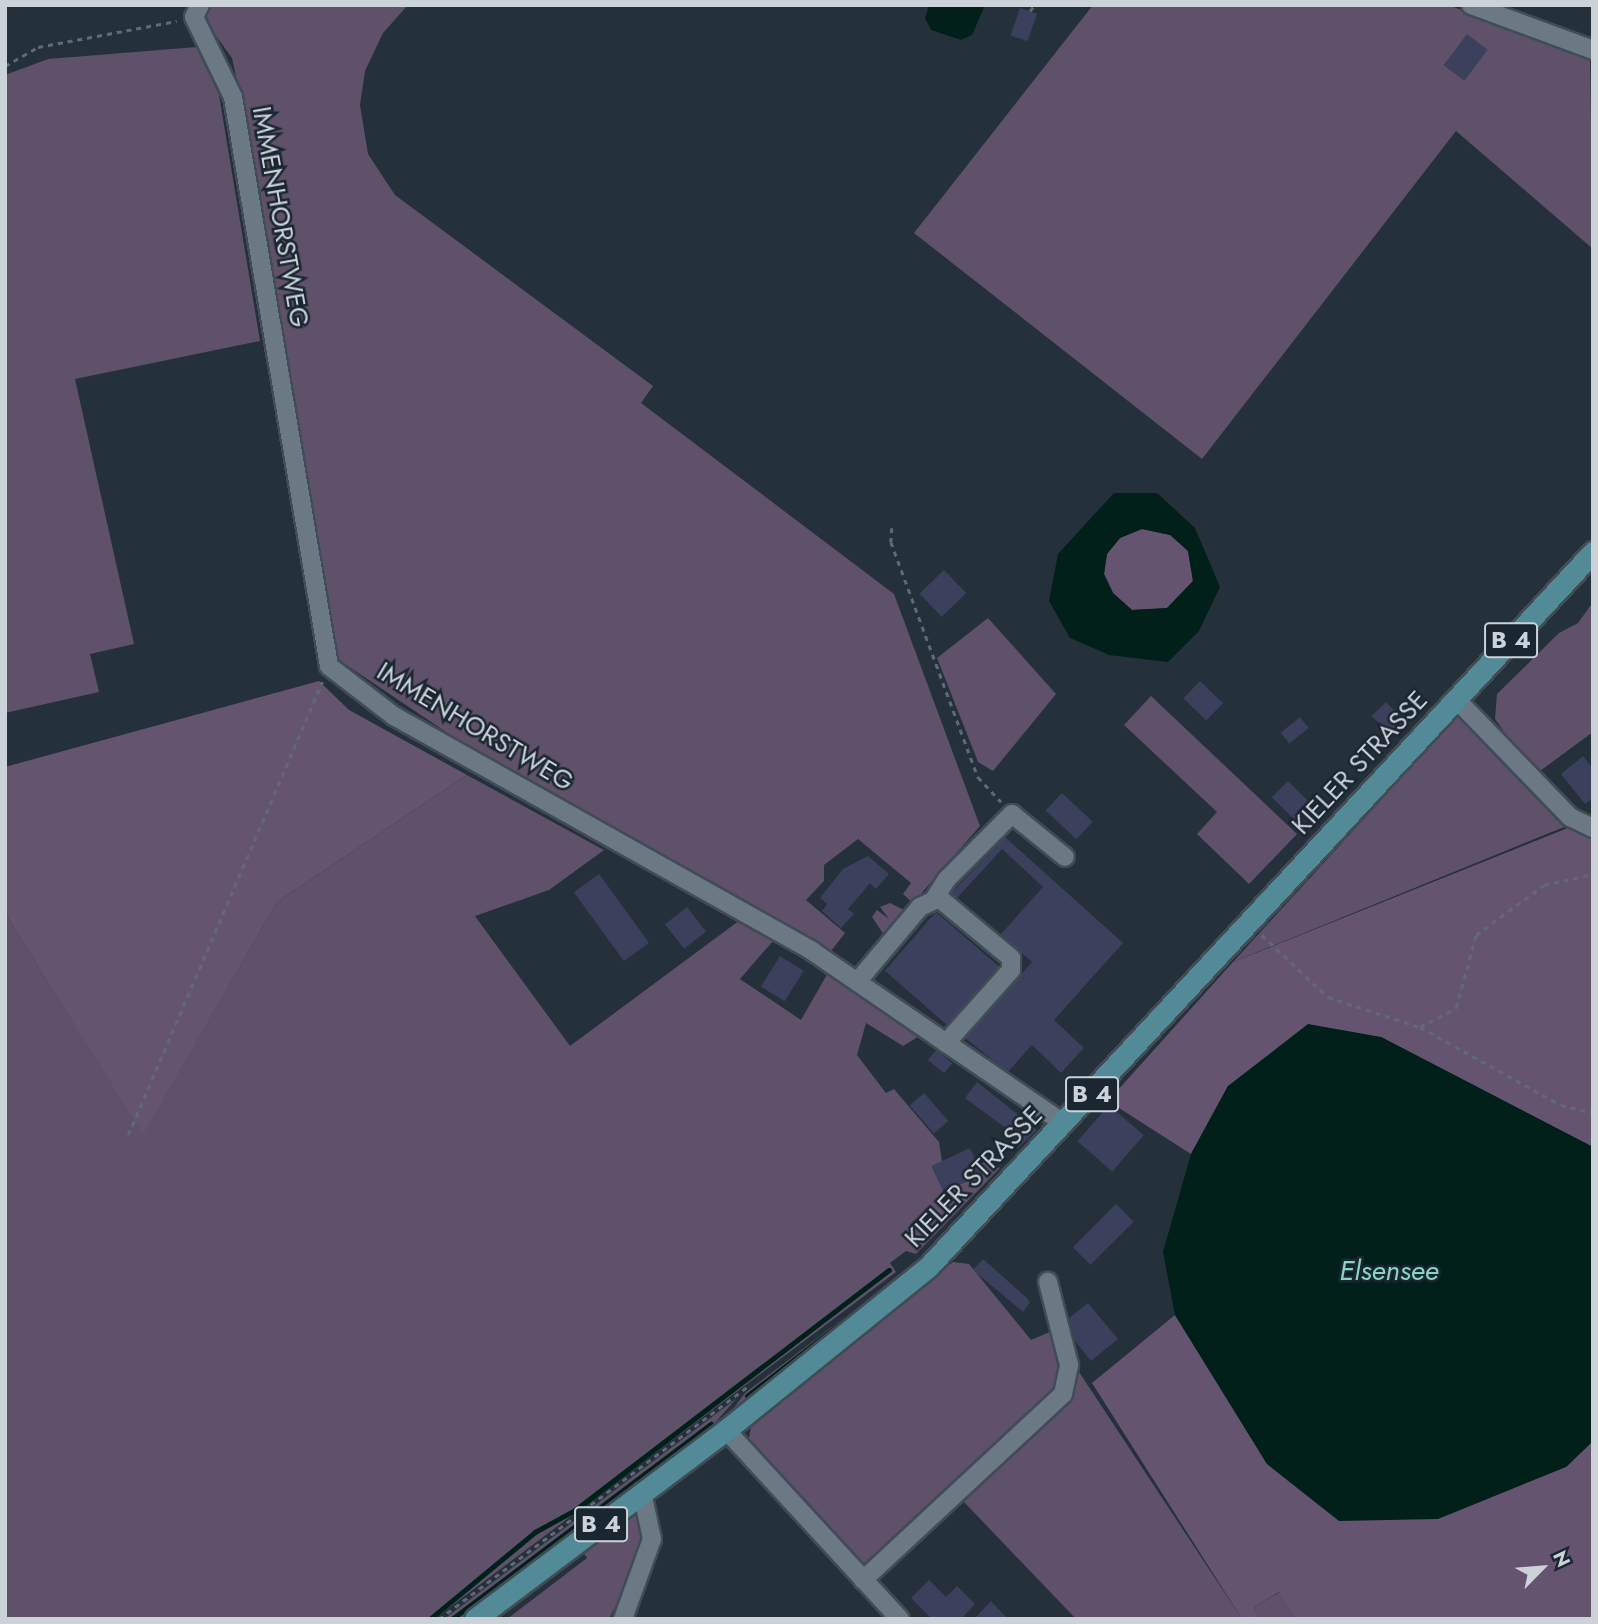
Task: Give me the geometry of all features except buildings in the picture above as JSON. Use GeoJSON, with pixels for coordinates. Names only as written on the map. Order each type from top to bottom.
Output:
{"type":"FeatureCollection","features":[{"type":"Feature","properties":{"kind":"main road","name":"KIELER STRASSE"},"geometry":{"type":"LineString","coordinates":[[475,1619],[726,1430],[929,1266],[1065,1124],[1593,552]]}},
{"type":"Feature","properties":{"kind":"street"},"geometry":{"type":"LineString","coordinates":[[1471,5],[1593,50]]}},
{"type":"Feature","properties":{"kind":"street","name":"IMMENHORSTWEG"},"geometry":{"type":"LineString","coordinates":[[197,11],[233,97],[329,666],[394,716],[857,982],[1065,1124]]}},
{"type":"Feature","properties":{"kind":"street"},"geometry":{"type":"LineString","coordinates":[[1457,700],[1570,817],[1593,828]]}},
{"type":"Feature","properties":{"kind":"street"},"geometry":{"type":"LineString","coordinates":[[857,982],[920,907],[935,898],[947,879],[1012,814],[1065,857]]}},
{"type":"Feature","properties":{"kind":"street"},"geometry":{"type":"LineString","coordinates":[[935,898],[1011,958],[1011,970],[946,1042]]}},
{"type":"Feature","properties":{"kind":"street"},"geometry":{"type":"LineString","coordinates":[[863,1580],[1063,1394],[1069,1365],[1048,1282]]}},
{"type":"Feature","properties":{"kind":"street"},"geometry":{"type":"LineString","coordinates":[[726,1430],[900,1619]]}},
{"type":"Feature","properties":{"kind":"street"},"geometry":{"type":"LineString","coordinates":[[623,1619],[652,1539],[642,1492]]}},
{"type":"Feature","properties":{"kind":"path"},"geometry":{"type":"LineString","coordinates":[[1030,12],[1034,5]]}},
{"type":"Feature","properties":{"kind":"path"},"geometry":{"type":"LineString","coordinates":[[5,66],[38,47],[197,11]]}},
{"type":"Feature","properties":{"kind":"path"},"geometry":{"type":"LineString","coordinates":[[892,528],[891,542],[978,777],[1012,814]]}},
{"type":"Feature","properties":{"kind":"path"},"geometry":{"type":"LineString","coordinates":[[128,1135],[329,666]]}},
{"type":"Feature","properties":{"kind":"path"},"geometry":{"type":"LineString","coordinates":[[1420,1027],[1456,1008],[1476,935],[1544,885],[1593,874]]}},
{"type":"Feature","properties":{"kind":"path"},"geometry":{"type":"LineString","coordinates":[[1249,923],[1328,997],[1420,1027],[1561,1105],[1593,1113]]}},
{"type":"Feature","properties":{"kind":"path"},"geometry":{"type":"LineString","coordinates":[[439,1619],[740,1393]]}},
{"type":"Feature","properties":{"kind":"shaded area"},"geometry":{"type":"Polygon","coordinates":[[[205,5],[408,5],[383,33],[365,71],[360,105],[368,154],[395,195],[653,386],[641,403],[894,594],[980,826],[913,903],[903,894],[911,883],[858,839],[824,865],[824,881],[806,900],[845,933],[831,951],[455,738],[339,660],[241,99],[232,58],[200,14],[205,5]]]}},
{"type":"Feature","properties":{"kind":"shaded area"},"geometry":{"type":"Polygon","coordinates":[[[1093,5],[1448,5],[1590,57],[1593,249],[1456,131],[1202,459],[914,233],[1093,5]]]}},
{"type":"Feature","properties":{"kind":"shaded area"},"geometry":{"type":"Polygon","coordinates":[[[197,47],[219,95],[260,341],[75,379],[134,644],[90,654],[99,692],[5,713],[5,75],[48,59],[197,47]]]}},
{"type":"Feature","properties":{"kind":"shaded area"},"geometry":{"type":"Polygon","coordinates":[[[1142,529],[1171,535],[1188,551],[1193,581],[1167,608],[1132,610],[1113,593],[1104,574],[1107,554],[1120,538],[1142,529]]]}},
{"type":"Feature","properties":{"kind":"shaded area"},"geometry":{"type":"Polygon","coordinates":[[[1593,602],[1593,732],[1540,771],[1522,757],[1495,719],[1497,694],[1559,633],[1578,623],[1593,602]]]}},
{"type":"Feature","properties":{"kind":"shaded area"},"geometry":{"type":"Polygon","coordinates":[[[988,618],[1056,694],[993,771],[978,762],[937,658],[988,618]]]}},
{"type":"Feature","properties":{"kind":"shaded area"},"geometry":{"type":"Polygon","coordinates":[[[319,681],[349,710],[467,775],[277,902],[143,1135],[5,913],[5,767],[319,681]]]}},
{"type":"Feature","properties":{"kind":"shaded area"},"geometry":{"type":"Polygon","coordinates":[[[1151,696],[1297,834],[1249,884],[1197,834],[1217,812],[1124,725],[1151,696]]]}},
{"type":"Feature","properties":{"kind":"shaded area"},"geometry":{"type":"Polygon","coordinates":[[[1457,717],[1466,717],[1569,825],[1233,962],[1457,717]]]}},
{"type":"Feature","properties":{"kind":"shaded area"},"geometry":{"type":"Polygon","coordinates":[[[467,775],[604,850],[549,890],[475,916],[570,1046],[740,920],[773,941],[740,979],[801,1020],[829,971],[921,1035],[903,1046],[866,1023],[857,1055],[886,1093],[894,1089],[939,1142],[942,1162],[932,1167],[944,1192],[982,1174],[978,1166],[985,1161],[1000,1168],[916,1254],[906,1251],[890,1263],[896,1272],[434,1619],[5,1619],[5,913],[143,1134],[277,902],[467,775]]]}},
{"type":"Feature","properties":{"kind":"shaded area"},"geometry":{"type":"Polygon","coordinates":[[[1593,818],[1593,1147],[1381,1037],[1228,1086],[1191,1154],[1108,1101],[1233,962],[1593,818]]]}},
{"type":"Feature","properties":{"kind":"shaded area"},"geometry":{"type":"Polygon","coordinates":[[[890,903],[908,912],[886,938],[872,917],[877,910],[889,919],[880,907],[890,903]]]}},
{"type":"Feature","properties":{"kind":"shaded area"},"geometry":{"type":"Polygon","coordinates":[[[953,1262],[969,1264],[1031,1340],[1052,1331],[1242,1619],[1076,1619],[963,1501],[879,1579],[870,1568],[862,1569],[748,1442],[752,1423],[953,1262]]]}},
{"type":"Feature","properties":{"kind":"shaded area"},"geometry":{"type":"Polygon","coordinates":[[[915,1264],[727,1417],[745,1393],[915,1264]]]}},
{"type":"Feature","properties":{"kind":"shaded area"},"geometry":{"type":"Polygon","coordinates":[[[1175,1315],[1267,1464],[1566,1467],[1593,1441],[1593,1619],[1295,1619],[1279,1592],[1254,1607],[1260,1619],[1242,1619],[1092,1383],[1175,1315]]]}},
{"type":"Feature","properties":{"kind":"shaded area"},"geometry":{"type":"Polygon","coordinates":[[[737,1398],[703,1436],[460,1619],[444,1619],[737,1398]]]}},
{"type":"Feature","properties":{"kind":"shaded area"},"geometry":{"type":"Polygon","coordinates":[[[638,1508],[646,1539],[629,1594],[623,1592],[609,1619],[507,1619],[587,1558],[582,1551],[638,1508]]]}},
{"type":"Feature","properties":{"kind":"shaded area"},"geometry":{"type":"Polygon","coordinates":[[[1280,1592],[1295,1619],[1260,1619],[1254,1607],[1280,1592]]]}},
{"type":"Feature","properties":{"kind":"water"},"geometry":{"type":"Polygon","coordinates":[[[929,5],[985,5],[972,35],[961,40],[931,30],[925,18],[929,5]]]}},
{"type":"Feature","properties":{"kind":"water"},"geometry":{"type":"Polygon","coordinates":[[[1114,493],[1157,493],[1195,528],[1220,587],[1199,631],[1168,662],[1109,655],[1070,638],[1049,601],[1058,554],[1114,493]],[[1142,529],[1120,538],[1107,554],[1104,574],[1113,593],[1132,610],[1167,608],[1193,581],[1188,551],[1170,535],[1142,529]]]}},
{"type":"Feature","properties":{"kind":"water","name":"Elsensee"},"geometry":{"type":"Polygon","coordinates":[[[1308,1024],[1381,1037],[1593,1147],[1593,1441],[1566,1467],[1438,1519],[1339,1521],[1267,1464],[1175,1315],[1163,1252],[1191,1154],[1228,1086],[1308,1024]]]}},
{"type":"Feature","properties":{"kind":"waterway"},"geometry":{"type":"LineString","coordinates":[[430,1619],[535,1532],[575,1510],[889,1270]]}},
{"type":"Feature","properties":{"kind":"waterway"},"geometry":{"type":"LineString","coordinates":[[747,1396],[869,1301]]}},
{"type":"Feature","properties":{"kind":"waterway"},"geometry":{"type":"LineString","coordinates":[[452,1619],[711,1424]]}}]}
